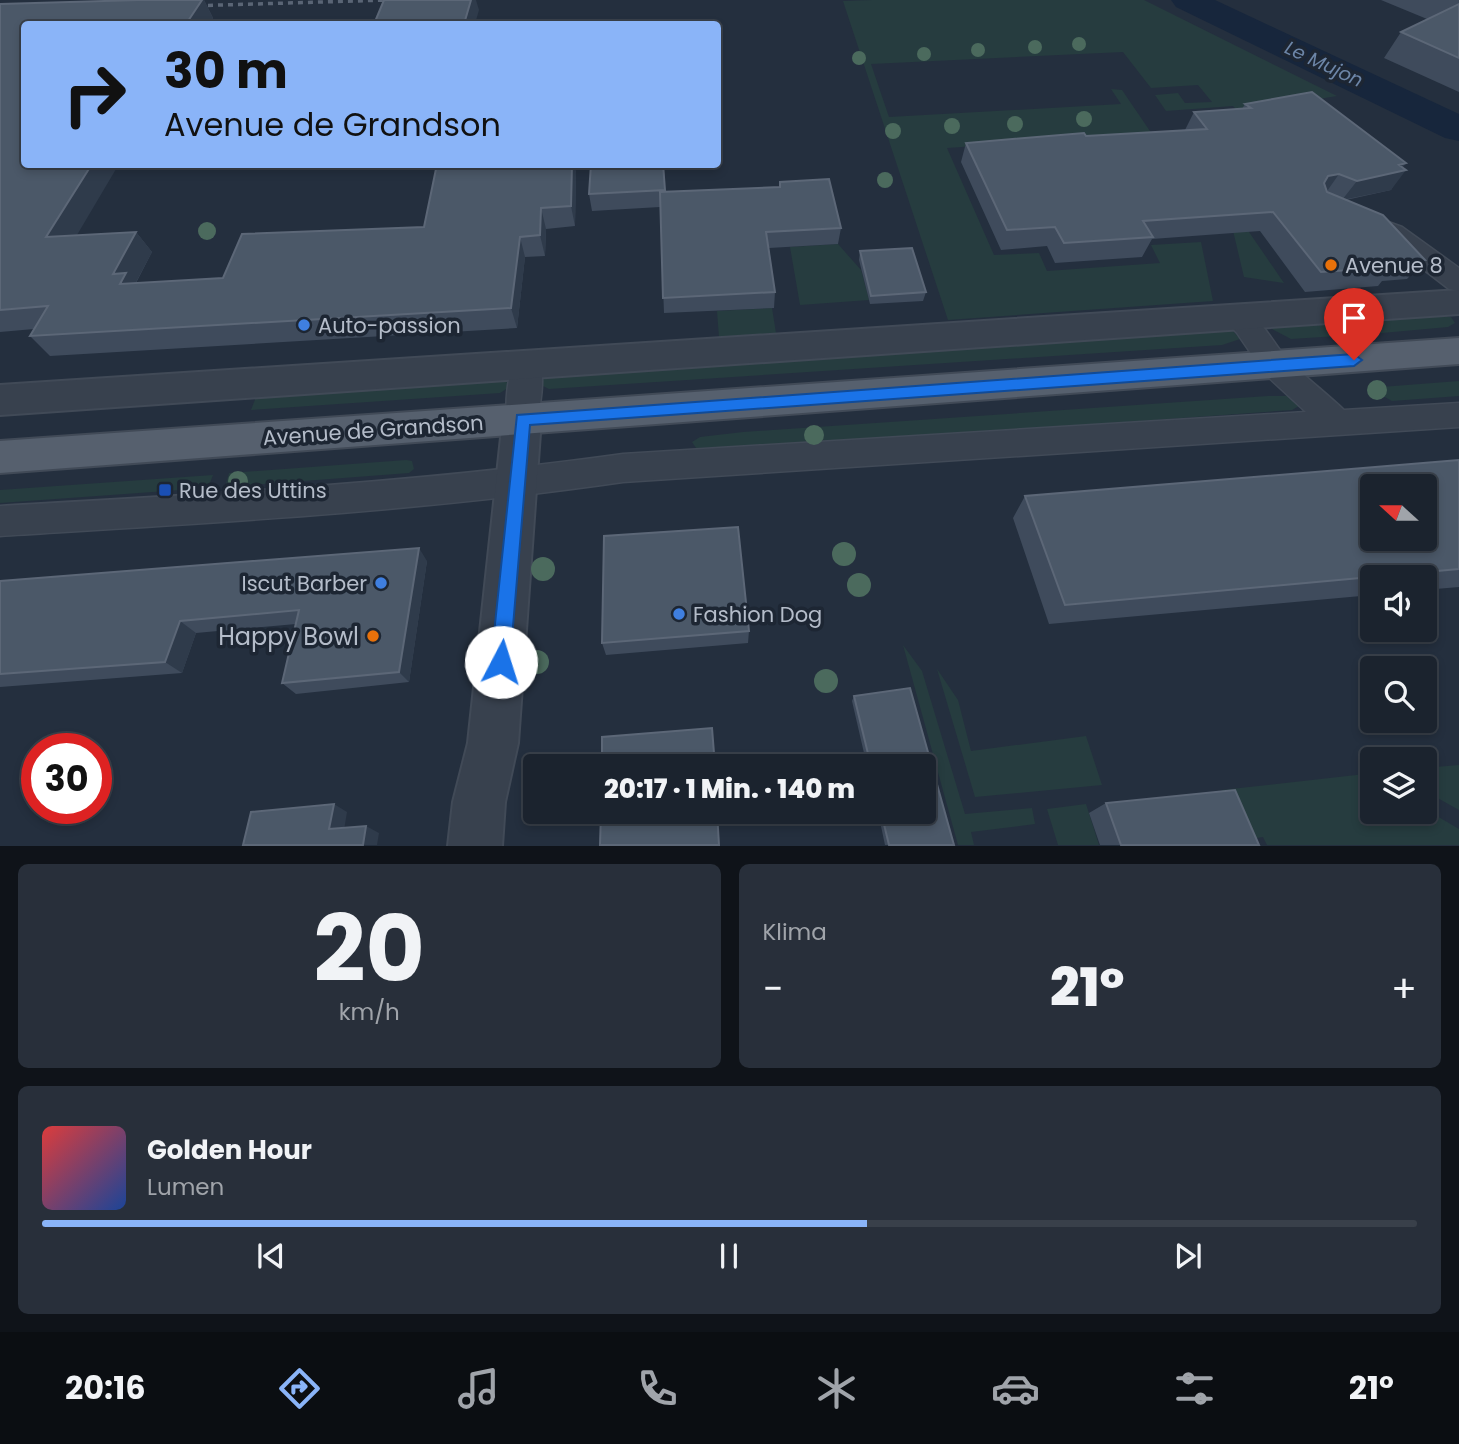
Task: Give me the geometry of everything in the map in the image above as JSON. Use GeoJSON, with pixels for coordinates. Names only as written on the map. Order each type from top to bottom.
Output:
{"type":"FeatureCollection","features":[{"type":"Feature","properties":{"kind":"main road","name":"Avenue de Grandson"},"geometry":{"type":"LineString","coordinates":[[0,457],[1459,351]]}},
{"type":"Feature","properties":{"kind":"street"},"geometry":{"type":"LineString","coordinates":[[0,400],[1459,302]]}},
{"type":"Feature","properties":{"kind":"street"},"geometry":{"type":"LineString","coordinates":[[475,845],[479,802],[493,743],[522,419]]}},
{"type":"Feature","properties":{"kind":"lane"},"geometry":{"type":"LineString","coordinates":[[1359,218],[1393,233],[1459,282]]}},
{"type":"Feature","properties":{"kind":"lane"},"geometry":{"type":"LineString","coordinates":[[1235,316],[1247,326],[1276,366],[1337,422]]}},
{"type":"Feature","properties":{"kind":"lane"},"geometry":{"type":"LineString","coordinates":[[522,419],[527,365]]}},
{"type":"Feature","properties":{"kind":"lane"},"geometry":{"type":"LineString","coordinates":[[0,521],[334,501],[517,483],[636,467],[1459,415]]}},
{"type":"Feature","properties":{"kind":"green space"},"geometry":{"type":"Polygon","coordinates":[[[1144,0],[1337,96],[1239,112],[1233,106],[1166,111],[1155,95],[1178,93],[1185,103],[1212,102],[1198,85],[1151,88],[1123,52],[871,64],[889,117],[1121,104],[1111,89],[1122,90],[1152,134],[947,148],[994,255],[1039,253],[1047,271],[1160,263],[1151,245],[1201,242],[1213,301],[948,320],[843,1],[1144,0]]]}},
{"type":"Feature","properties":{"kind":"green space"},"geometry":{"type":"Polygon","coordinates":[[[1225,197],[1284,283],[1244,277],[1225,197]]]}},
{"type":"Feature","properties":{"kind":"green space"},"geometry":{"type":"Polygon","coordinates":[[[838,244],[861,270],[869,300],[800,305],[790,247],[838,244]]]}},
{"type":"Feature","properties":{"kind":"green space"},"geometry":{"type":"Polygon","coordinates":[[[772,308],[776,333],[719,337],[717,311],[772,308]]]}},
{"type":"Feature","properties":{"kind":"green space"},"geometry":{"type":"Polygon","coordinates":[[[1451,317],[1455,323],[1448,327],[1371,334],[1359,327],[1360,322],[1451,317]]]}},
{"type":"Feature","properties":{"kind":"green space"},"geometry":{"type":"Polygon","coordinates":[[[1342,324],[1338,336],[1291,339],[1270,328],[1342,324]]]}},
{"type":"Feature","properties":{"kind":"green space"},"geometry":{"type":"Polygon","coordinates":[[[1233,331],[1240,339],[1222,345],[549,389],[541,385],[542,380],[549,377],[1233,331]]]}},
{"type":"Feature","properties":{"kind":"green space"},"geometry":{"type":"Polygon","coordinates":[[[503,380],[508,383],[508,388],[500,393],[251,410],[256,397],[503,380]]]}},
{"type":"Feature","properties":{"kind":"green space"},"geometry":{"type":"Polygon","coordinates":[[[1459,381],[1459,396],[1392,401],[1368,388],[1459,381]]]}},
{"type":"Feature","properties":{"kind":"green space"},"geometry":{"type":"Polygon","coordinates":[[[1288,396],[1299,400],[1299,406],[1292,410],[797,446],[696,448],[692,442],[700,437],[743,432],[1288,396]]]}},
{"type":"Feature","properties":{"kind":"green space"},"geometry":{"type":"Polygon","coordinates":[[[412,461],[414,469],[409,473],[225,487],[229,473],[412,461]]]}},
{"type":"Feature","properties":{"kind":"green space"},"geometry":{"type":"Polygon","coordinates":[[[213,475],[208,488],[0,503],[0,490],[213,475]]]}},
{"type":"Feature","properties":{"kind":"green space"},"geometry":{"type":"Polygon","coordinates":[[[903,645],[922,671],[965,814],[1032,808],[1035,824],[971,832],[974,845],[958,845],[936,765],[936,754],[933,754],[903,645]]]}},
{"type":"Feature","properties":{"kind":"green space"},"geometry":{"type":"Polygon","coordinates":[[[937,669],[958,700],[971,751],[1086,736],[1102,785],[975,797],[937,669]]]}},
{"type":"Feature","properties":{"kind":"green space"},"geometry":{"type":"Polygon","coordinates":[[[1459,765],[1459,810],[1437,798],[1437,767],[1459,765]]]}},
{"type":"Feature","properties":{"kind":"green space"},"geometry":{"type":"Polygon","coordinates":[[[1360,775],[1360,824],[1437,824],[1437,816],[1459,829],[1459,845],[1267,845],[1263,837],[1244,840],[1222,790],[1360,775]]]}},
{"type":"Feature","properties":{"kind":"green space"},"geometry":{"type":"Polygon","coordinates":[[[1086,804],[1099,845],[1058,845],[1047,809],[1086,804]]]}},
{"type":"Feature","properties":{"kind":"building"},"geometry":{"type":"Polygon","coordinates":[[[202,0],[188,21],[21,21],[21,168],[89,168],[46,237],[136,232],[113,274],[126,273],[120,284],[223,278],[242,234],[424,227],[436,168],[572,168],[571,206],[541,208],[540,235],[520,237],[511,308],[30,336],[48,306],[0,310],[0,4],[202,0]]]}},
{"type":"Feature","properties":{"kind":"building"},"geometry":{"type":"Polygon","coordinates":[[[384,0],[471,0],[465,21],[375,21],[384,0]]]}},
{"type":"Feature","properties":{"kind":"building"},"geometry":{"type":"Polygon","coordinates":[[[1459,4],[1459,58],[1401,32],[1459,4]]]}},
{"type":"Feature","properties":{"kind":"building"},"geometry":{"type":"Polygon","coordinates":[[[1312,92],[1406,163],[1399,165],[1406,170],[1357,181],[1339,174],[1328,176],[1324,183],[1327,192],[1383,215],[1425,260],[1392,263],[1395,267],[1321,272],[1273,212],[1143,221],[1153,237],[1064,243],[1055,227],[1007,230],[966,143],[1084,133],[1086,136],[1207,129],[1194,112],[1251,108],[1245,104],[1312,92]]]}},
{"type":"Feature","properties":{"kind":"building"},"geometry":{"type":"Polygon","coordinates":[[[591,168],[663,168],[665,190],[589,194],[591,168]]]}},
{"type":"Feature","properties":{"kind":"building"},"geometry":{"type":"Polygon","coordinates":[[[829,179],[841,228],[766,232],[775,292],[663,298],[660,192],[780,187],[780,182],[829,179]]]}},
{"type":"Feature","properties":{"kind":"building"},"geometry":{"type":"Polygon","coordinates":[[[912,248],[926,292],[871,296],[860,251],[912,248]]]}},
{"type":"Feature","properties":{"kind":"building"},"geometry":{"type":"Polygon","coordinates":[[[1459,460],[1459,569],[1437,571],[1437,565],[1360,565],[1360,578],[1065,605],[1025,496],[1459,460]]]}},
{"type":"Feature","properties":{"kind":"building"},"geometry":{"type":"Polygon","coordinates":[[[738,527],[749,631],[602,643],[604,536],[738,527]]]}},
{"type":"Feature","properties":{"kind":"building"},"geometry":{"type":"Polygon","coordinates":[[[419,548],[399,672],[282,683],[299,610],[180,621],[165,662],[0,674],[0,581],[419,548]]]}},
{"type":"Feature","properties":{"kind":"building"},"geometry":{"type":"Polygon","coordinates":[[[910,688],[928,754],[868,754],[854,696],[910,688]]]}},
{"type":"Feature","properties":{"kind":"building"},"geometry":{"type":"Polygon","coordinates":[[[712,728],[714,754],[602,754],[602,737],[712,728]]]}},
{"type":"Feature","properties":{"kind":"building"},"geometry":{"type":"Polygon","coordinates":[[[936,781],[954,845],[889,845],[884,824],[936,824],[936,781]]]}},
{"type":"Feature","properties":{"kind":"building"},"geometry":{"type":"Polygon","coordinates":[[[1235,790],[1259,845],[1121,845],[1106,803],[1235,790]]]}},
{"type":"Feature","properties":{"kind":"building"},"geometry":{"type":"Polygon","coordinates":[[[334,804],[329,829],[366,826],[363,845],[243,845],[251,812],[334,804]]]}},
{"type":"Feature","properties":{"kind":"building"},"geometry":{"type":"Polygon","coordinates":[[[601,824],[718,824],[719,845],[600,845],[601,824]]]}},
{"type":"Feature","properties":{"kind":"waterway","name":"Le Mujon"},"geometry":{"type":"LineString","coordinates":[[1188,0],[1459,129]]}},
{"type":"Feature","properties":{"kind":"railway"},"geometry":{"type":"LineString","coordinates":[[188,6],[388,0]]}},
{"type":"Feature","properties":{"kind":"place","name":"Avenue 8"},"geometry":{"type":"Point","coordinates":[1331,265]}},
{"type":"Feature","properties":{"kind":"place","name":"Auto-passion"},"geometry":{"type":"Point","coordinates":[304,325]}},
{"type":"Feature","properties":{"kind":"place","name":"Rue des Uttins"},"geometry":{"type":"Point","coordinates":[165,490]}},
{"type":"Feature","properties":{"kind":"place","name":"Iscut Barber"},"geometry":{"type":"Point","coordinates":[381,583]}},
{"type":"Feature","properties":{"kind":"place","name":"Fashion Dog"},"geometry":{"type":"Point","coordinates":[679,614]}},
{"type":"Feature","properties":{"kind":"place","name":"Happy Bowl"},"geometry":{"type":"Point","coordinates":[373,636]}},
{"type":"Feature","properties":{"kind":"route"},"geometry":{"type":"LineString","coordinates":[[501,662],[522,419],[1354,360]]}}]}
